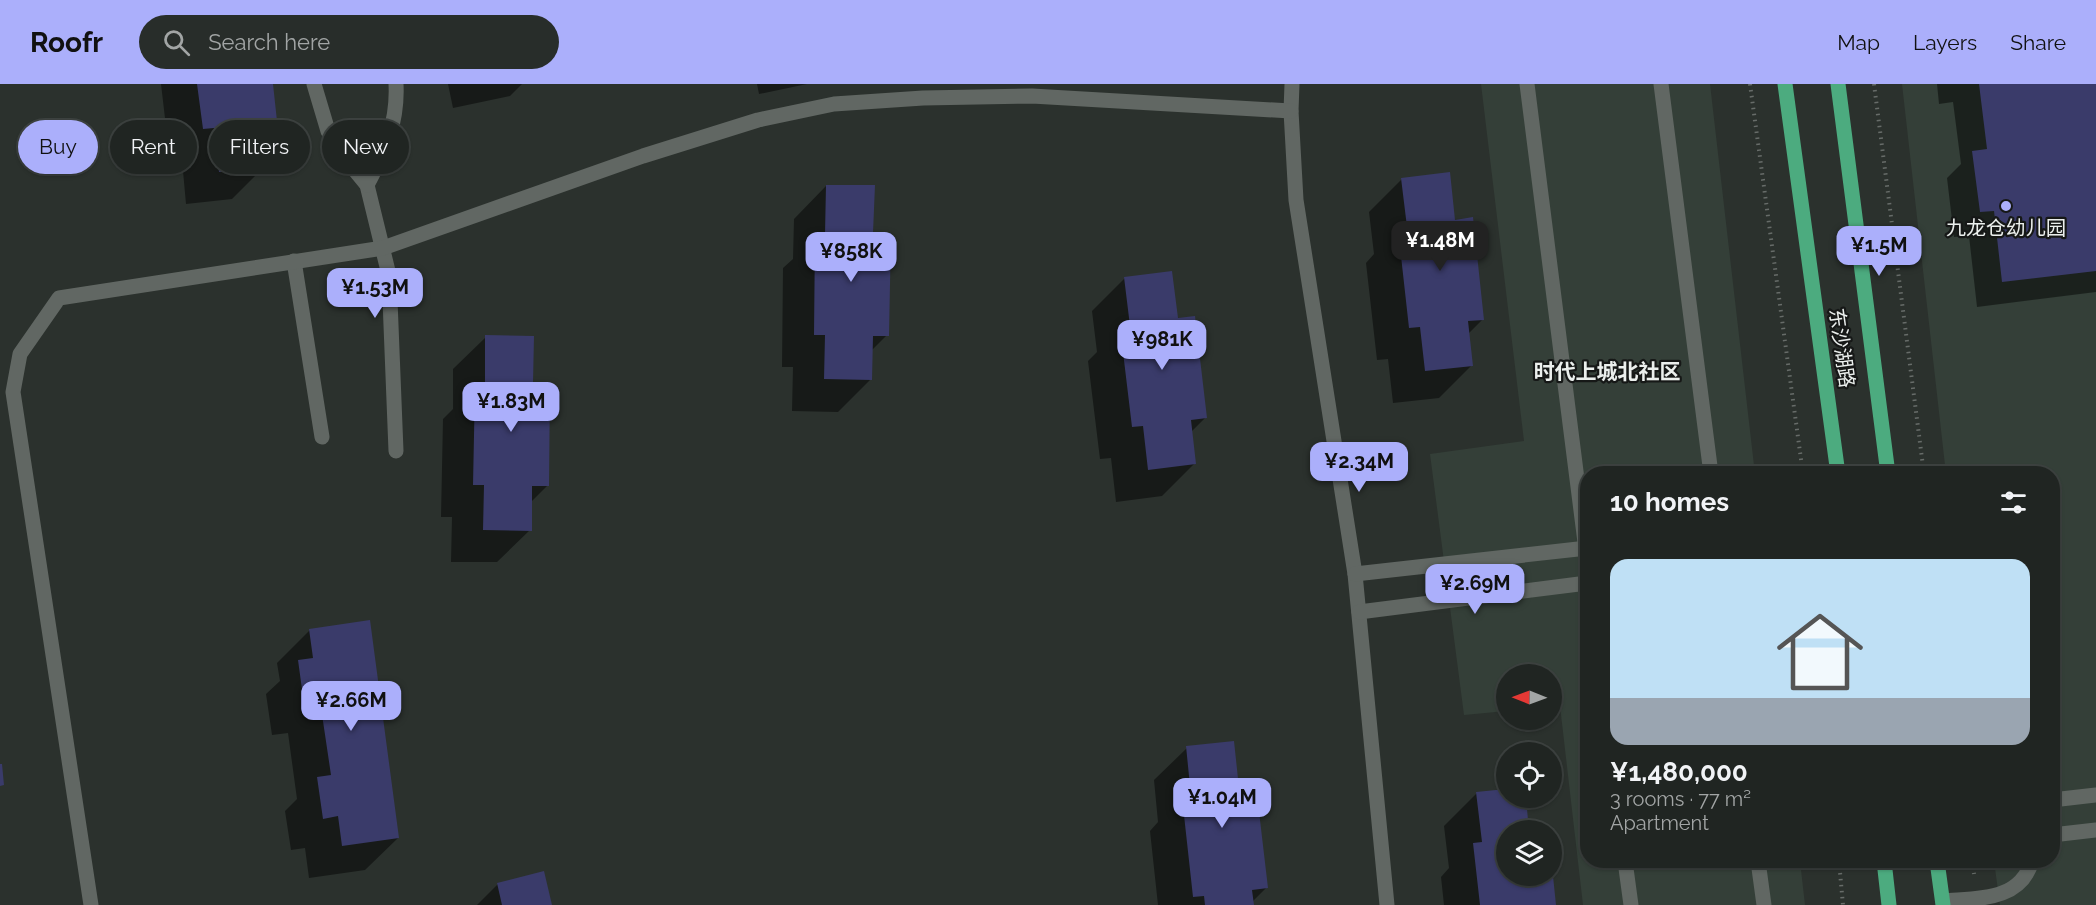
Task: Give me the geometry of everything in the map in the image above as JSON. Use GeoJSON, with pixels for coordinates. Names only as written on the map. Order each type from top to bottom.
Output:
{"type":"FeatureCollection","features":[{"type":"Feature","properties":{"kind":"main road","name":"东沙湖路"},"geometry":{"type":"LineString","coordinates":[[1785,84],[1837,466]]}},
{"type":"Feature","properties":{"kind":"main road","name":"东沙湖路"},"geometry":{"type":"LineString","coordinates":[[1838,84],[1887,466]]}},
{"type":"Feature","properties":{"kind":"main road"},"geometry":{"type":"LineString","coordinates":[[1885,868],[1889,905]]}},
{"type":"Feature","properties":{"kind":"main road"},"geometry":{"type":"LineString","coordinates":[[1938,868],[1943,903]]}},
{"type":"Feature","properties":{"kind":"street"},"geometry":{"type":"LineString","coordinates":[[314,84],[328,131],[344,157],[367,185],[390,275],[396,451]]}},
{"type":"Feature","properties":{"kind":"street"},"geometry":{"type":"LineString","coordinates":[[367,185],[384,153],[395,119],[396,84]]}},
{"type":"Feature","properties":{"kind":"street"},"geometry":{"type":"LineString","coordinates":[[1292,84],[1291,111],[1296,201],[1355,574],[1387,905]]}},
{"type":"Feature","properties":{"kind":"street"},"geometry":{"type":"LineString","coordinates":[[1527,84],[1580,497]]}},
{"type":"Feature","properties":{"kind":"street"},"geometry":{"type":"LineString","coordinates":[[1661,84],[1710,466]]}},
{"type":"Feature","properties":{"kind":"street"},"geometry":{"type":"LineString","coordinates":[[91,905],[13,392],[20,354],[59,298],[383,248],[643,156],[758,120],[834,104],[923,98],[1032,96],[1291,111]]}},
{"type":"Feature","properties":{"kind":"street"},"geometry":{"type":"LineString","coordinates":[[294,261],[322,437]]}},
{"type":"Feature","properties":{"kind":"street"},"geometry":{"type":"LineString","coordinates":[[1355,574],[1580,552]]}},
{"type":"Feature","properties":{"kind":"street"},"geometry":{"type":"LineString","coordinates":[[1359,612],[1580,584]]}},
{"type":"Feature","properties":{"kind":"street"},"geometry":{"type":"LineString","coordinates":[[2060,799],[2096,795]]}},
{"type":"Feature","properties":{"kind":"street"},"geometry":{"type":"LineString","coordinates":[[2060,834],[2096,830]]}},
{"type":"Feature","properties":{"kind":"street"},"geometry":{"type":"LineString","coordinates":[[1626,868],[1631,905]]}},
{"type":"Feature","properties":{"kind":"street"},"geometry":{"type":"LineString","coordinates":[[1759,868],[1764,905]]}},
{"type":"Feature","properties":{"kind":"street"},"geometry":{"type":"LineString","coordinates":[[1943,903],[1989,897],[2007,892],[2019,882],[2028,868]]}},
{"type":"Feature","properties":{"kind":"path"},"geometry":{"type":"LineString","coordinates":[[1750,84],[1802,466]]}},
{"type":"Feature","properties":{"kind":"path"},"geometry":{"type":"LineString","coordinates":[[1874,84],[1923,466]]}},
{"type":"Feature","properties":{"kind":"path"},"geometry":{"type":"LineString","coordinates":[[1840,868],[1843,905]]}},
{"type":"Feature","properties":{"kind":"shaded area"},"geometry":{"type":"Polygon","coordinates":[[[1481,84],[1710,84],[1754,466],[1580,466],[1580,868],[1801,868],[1805,905],[1583,905],[1562,723],[1562,664],[1496,664],[1496,712],[1464,715],[1430,454],[1524,441],[1481,84]]]}},
{"type":"Feature","properties":{"kind":"shaded area"},"geometry":{"type":"Polygon","coordinates":[[[1902,84],[2096,84],[2096,905],[2000,905],[1995,868],[2060,868],[2060,466],[1945,466],[1902,84]]]}},
{"type":"Feature","properties":{"kind":"building"},"geometry":{"type":"Polygon","coordinates":[[[197,84],[273,84],[277,120],[209,120],[209,128],[203,129],[197,84]]]}},
{"type":"Feature","properties":{"kind":"building"},"geometry":{"type":"Polygon","coordinates":[[[1979,84],[2096,84],[2096,271],[2002,282],[1994,211],[1980,212],[1972,151],[1987,149],[1979,84]]]}},
{"type":"Feature","properties":{"kind":"building"},"geometry":{"type":"Polygon","coordinates":[[[1450,172],[1455,220],[1473,217],[1484,320],[1468,321],[1473,366],[1425,371],[1420,327],[1409,328],[1398,229],[1407,227],[1401,178],[1450,172]]]}},
{"type":"Feature","properties":{"kind":"building"},"geometry":{"type":"Polygon","coordinates":[[[826,185],[875,185],[873,233],[891,233],[889,336],[873,336],[872,380],[824,379],[825,335],[814,335],[815,234],[825,234],[826,185]]]}},
{"type":"Feature","properties":{"kind":"building"},"geometry":{"type":"Polygon","coordinates":[[[1172,271],[1178,318],[1195,316],[1207,418],[1191,420],[1196,464],[1148,470],[1143,426],[1132,427],[1120,327],[1130,326],[1124,277],[1172,271]]]}},
{"type":"Feature","properties":{"kind":"building"},"geometry":{"type":"Polygon","coordinates":[[[485,335],[534,336],[533,383],[550,384],[549,486],[532,486],[532,531],[483,530],[484,485],[473,485],[475,385],[485,385],[485,335]]]}},
{"type":"Feature","properties":{"kind":"building"},"geometry":{"type":"Polygon","coordinates":[[[370,620],[399,838],[342,846],[338,816],[323,819],[317,777],[331,775],[320,701],[304,704],[298,660],[313,658],[309,629],[370,620]]]}},
{"type":"Feature","properties":{"kind":"building"},"geometry":{"type":"Polygon","coordinates":[[[1234,741],[1239,788],[1256,786],[1268,888],[1252,890],[1254,905],[1205,905],[1204,896],[1193,897],[1182,797],[1191,796],[1186,746],[1234,741]]]}},
{"type":"Feature","properties":{"kind":"building"},"geometry":{"type":"Polygon","coordinates":[[[0,764],[2,764],[4,785],[0,786],[0,764]]]}},
{"type":"Feature","properties":{"kind":"building"},"geometry":{"type":"Polygon","coordinates":[[[1496,790],[1496,808],[1527,808],[1528,820],[1496,820],[1496,886],[1554,886],[1556,905],[1480,905],[1473,843],[1482,842],[1476,792],[1496,790]]]}},
{"type":"Feature","properties":{"kind":"building"},"geometry":{"type":"Polygon","coordinates":[[[544,871],[552,905],[502,905],[497,883],[544,871]]]}},
{"type":"Feature","properties":{"kind":"place","name":"九龙仓幼儿园"},"geometry":{"type":"Point","coordinates":[2006,206]}},
{"type":"Feature","properties":{"kind":"district","name":"时代上城北社区"},"geometry":{"type":"Point","coordinates":[1607,372]}}]}
